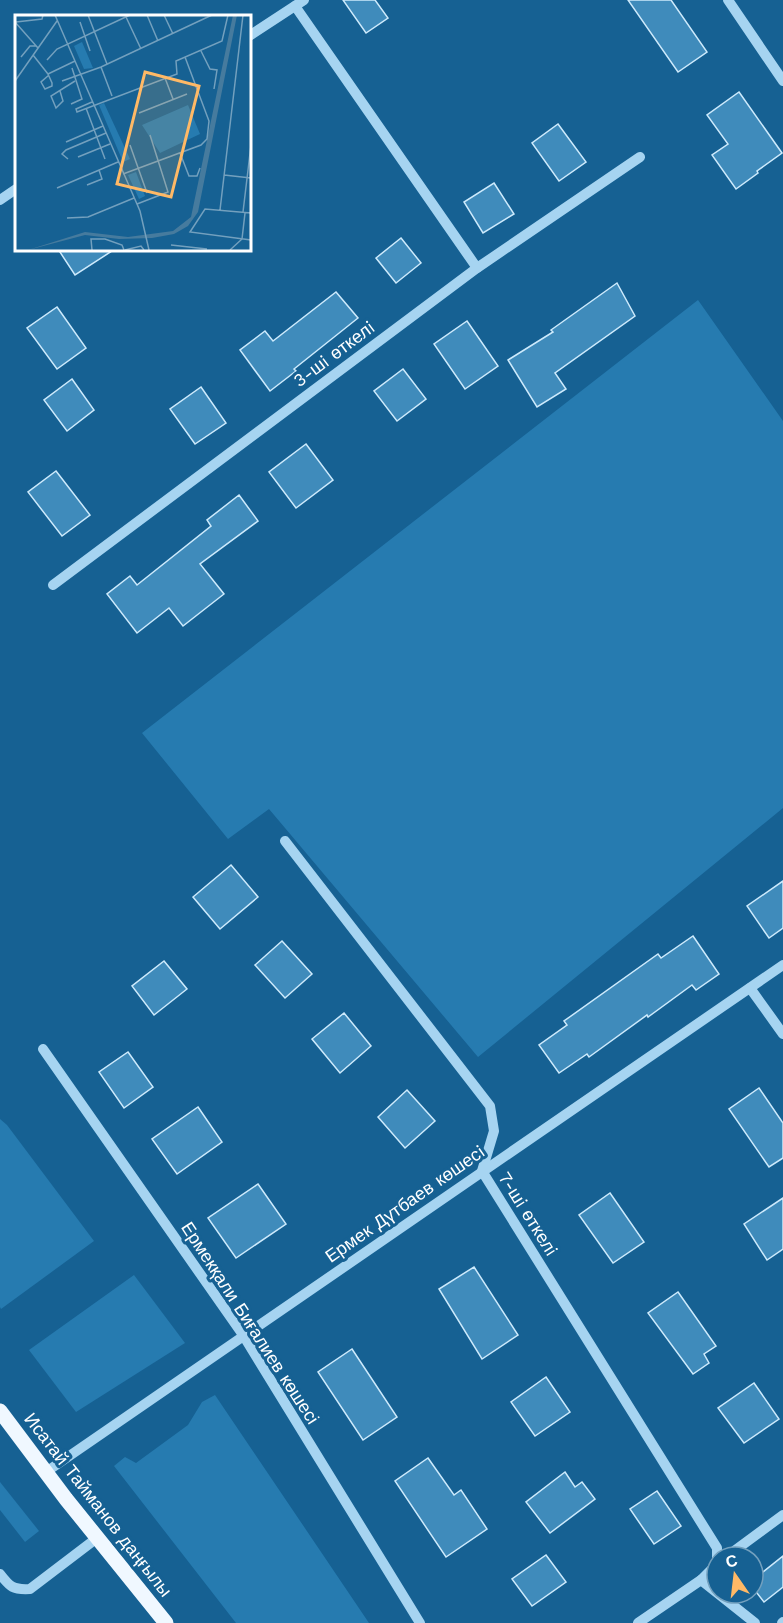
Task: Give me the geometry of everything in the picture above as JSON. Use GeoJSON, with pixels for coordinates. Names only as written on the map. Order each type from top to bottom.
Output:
{"type":"FeatureCollection","features":[{"type":"Feature","properties":{"kind":"main road","name":"Исатай Тайманов даңғылы"},"geometry":{"type":"LineString","coordinates":[[0,1411],[97,1538],[166,1623]]}},
{"type":"Feature","properties":{"kind":"street"},"geometry":{"type":"LineString","coordinates":[[728,0],[783,81]]}},
{"type":"Feature","properties":{"kind":"street"},"geometry":{"type":"LineString","coordinates":[[250,35],[299,3],[477,268]]}},
{"type":"Feature","properties":{"kind":"street","name":"3-шi өткелi"},"geometry":{"type":"LineString","coordinates":[[53,585],[477,268],[640,157]]}},
{"type":"Feature","properties":{"kind":"street"},"geometry":{"type":"LineString","coordinates":[[0,200],[15,190]]}},
{"type":"Feature","properties":{"kind":"street","name":"7-шi өткелi"},"geometry":{"type":"LineString","coordinates":[[285,841],[490,1106],[494,1131],[482,1171],[715,1545]]}},
{"type":"Feature","properties":{"kind":"street","name":"Ермек Дүтбаев көшесi"},"geometry":{"type":"LineString","coordinates":[[46,1472],[783,965]]}},
{"type":"Feature","properties":{"kind":"street"},"geometry":{"type":"LineString","coordinates":[[750,988],[783,1034]]}},
{"type":"Feature","properties":{"kind":"street","name":"Ермекқали Биғалиев көшесі"},"geometry":{"type":"LineString","coordinates":[[43,1049],[243,1335],[420,1623]]}},
{"type":"Feature","properties":{"kind":"street"},"geometry":{"type":"LineString","coordinates":[[742,1545],[783,1515]]}},
{"type":"Feature","properties":{"kind":"street"},"geometry":{"type":"LineString","coordinates":[[0,1574],[8,1585],[18,1590],[30,1589],[97,1538]]}},
{"type":"Feature","properties":{"kind":"street"},"geometry":{"type":"LineString","coordinates":[[640,1622],[705,1576]]}},
{"type":"Feature","properties":{"kind":"street"},"geometry":{"type":"LineString","coordinates":[[701,1580],[754,1623]]}},
{"type":"Feature","properties":{"kind":"shaded area"},"geometry":{"type":"Polygon","coordinates":[[[698,300],[783,421],[783,808],[478,1057],[269,809],[228,839],[142,733],[698,300]]]}},
{"type":"Feature","properties":{"kind":"shaded area"},"geometry":{"type":"Polygon","coordinates":[[[0,1119],[7,1125],[94,1241],[1,1309],[0,1307],[0,1119]]]}},
{"type":"Feature","properties":{"kind":"shaded area"},"geometry":{"type":"Polygon","coordinates":[[[134,1275],[185,1343],[76,1412],[29,1350],[134,1275]]]}},
{"type":"Feature","properties":{"kind":"shaded area"},"geometry":{"type":"Polygon","coordinates":[[[215,1395],[369,1623],[236,1623],[114,1466],[125,1457],[136,1463],[188,1425],[202,1402],[215,1395]]]}},
{"type":"Feature","properties":{"kind":"shaded area"},"geometry":{"type":"Polygon","coordinates":[[[0,1482],[39,1531],[25,1542],[0,1510],[0,1482]]]}},
{"type":"Feature","properties":{"kind":"building"},"geometry":{"type":"Polygon","coordinates":[[[343,0],[375,0],[388,18],[366,33],[343,0]]]}},
{"type":"Feature","properties":{"kind":"building"},"geometry":{"type":"Polygon","coordinates":[[[628,0],[671,0],[707,52],[678,72],[628,0]]]}},
{"type":"Feature","properties":{"kind":"building"},"geometry":{"type":"Polygon","coordinates":[[[739,92],[782,153],[736,189],[712,155],[728,144],[707,115],[739,92]]]}},
{"type":"Feature","properties":{"kind":"building"},"geometry":{"type":"Polygon","coordinates":[[[558,124],[586,162],[559,181],[532,143],[558,124]]]}},
{"type":"Feature","properties":{"kind":"building"},"geometry":{"type":"Polygon","coordinates":[[[494,183],[514,214],[483,233],[464,202],[494,183]]]}},
{"type":"Feature","properties":{"kind":"building"},"geometry":{"type":"Polygon","coordinates":[[[401,238],[421,263],[396,283],[376,258],[401,238]]]}},
{"type":"Feature","properties":{"kind":"building"},"geometry":{"type":"Polygon","coordinates":[[[59,250],[113,250],[75,275],[59,250]]]}},
{"type":"Feature","properties":{"kind":"building"},"geometry":{"type":"Polygon","coordinates":[[[617,283],[635,316],[555,373],[566,389],[537,407],[508,360],[553,332],[551,330],[617,283]]]}},
{"type":"Feature","properties":{"kind":"building"},"geometry":{"type":"Polygon","coordinates":[[[336,292],[358,318],[270,391],[240,350],[265,331],[273,341],[336,292]]]}},
{"type":"Feature","properties":{"kind":"building"},"geometry":{"type":"Polygon","coordinates":[[[57,307],[86,348],[57,369],[27,328],[57,307]]]}},
{"type":"Feature","properties":{"kind":"building"},"geometry":{"type":"Polygon","coordinates":[[[467,321],[498,366],[465,389],[434,344],[467,321]]]}},
{"type":"Feature","properties":{"kind":"building"},"geometry":{"type":"Polygon","coordinates":[[[403,369],[426,399],[397,421],[374,391],[403,369]]]}},
{"type":"Feature","properties":{"kind":"building"},"geometry":{"type":"Polygon","coordinates":[[[72,379],[94,410],[67,431],[44,400],[72,379]]]}},
{"type":"Feature","properties":{"kind":"building"},"geometry":{"type":"Polygon","coordinates":[[[201,387],[226,423],[195,444],[170,409],[201,387]]]}},
{"type":"Feature","properties":{"kind":"building"},"geometry":{"type":"Polygon","coordinates":[[[306,444],[333,480],[296,508],[269,472],[306,444]]]}},
{"type":"Feature","properties":{"kind":"building"},"geometry":{"type":"Polygon","coordinates":[[[56,471],[90,515],[62,536],[28,492],[56,471]]]}},
{"type":"Feature","properties":{"kind":"building"},"geometry":{"type":"Polygon","coordinates":[[[239,495],[258,521],[200,564],[224,594],[183,626],[169,608],[137,633],[107,594],[130,576],[137,585],[211,526],[207,520],[239,495]]]}},
{"type":"Feature","properties":{"kind":"building"},"geometry":{"type":"Polygon","coordinates":[[[231,865],[258,897],[220,929],[193,897],[231,865]]]}},
{"type":"Feature","properties":{"kind":"building"},"geometry":{"type":"Polygon","coordinates":[[[783,881],[783,928],[769,938],[747,906],[783,881]]]}},
{"type":"Feature","properties":{"kind":"building"},"geometry":{"type":"Polygon","coordinates":[[[693,936],[719,974],[696,990],[692,985],[589,1057],[587,1054],[559,1073],[539,1045],[567,1025],[564,1021],[658,954],[661,958],[693,936]]]}},
{"type":"Feature","properties":{"kind":"building"},"geometry":{"type":"Polygon","coordinates":[[[282,941],[312,974],[285,998],[255,965],[282,941]]]}},
{"type":"Feature","properties":{"kind":"building"},"geometry":{"type":"Polygon","coordinates":[[[164,961],[187,989],[154,1015],[132,986],[164,961]]]}},
{"type":"Feature","properties":{"kind":"building"},"geometry":{"type":"Polygon","coordinates":[[[344,1013],[371,1046],[340,1073],[312,1039],[344,1013]]]}},
{"type":"Feature","properties":{"kind":"building"},"geometry":{"type":"Polygon","coordinates":[[[128,1052],[153,1087],[124,1108],[99,1072],[128,1052]]]}},
{"type":"Feature","properties":{"kind":"building"},"geometry":{"type":"Polygon","coordinates":[[[759,1088],[783,1123],[783,1158],[769,1167],[729,1109],[759,1088]]]}},
{"type":"Feature","properties":{"kind":"building"},"geometry":{"type":"Polygon","coordinates":[[[407,1090],[435,1121],[405,1148],[378,1117],[407,1090]]]}},
{"type":"Feature","properties":{"kind":"building"},"geometry":{"type":"Polygon","coordinates":[[[198,1107],[222,1142],[177,1174],[152,1139],[198,1107]]]}},
{"type":"Feature","properties":{"kind":"building"},"geometry":{"type":"Polygon","coordinates":[[[258,1184],[286,1224],[236,1258],[208,1218],[258,1184]]]}},
{"type":"Feature","properties":{"kind":"building"},"geometry":{"type":"Polygon","coordinates":[[[610,1193],[644,1242],[613,1263],[579,1215],[610,1193]]]}},
{"type":"Feature","properties":{"kind":"building"},"geometry":{"type":"Polygon","coordinates":[[[783,1198],[783,1249],[767,1260],[744,1224],[783,1198]]]}},
{"type":"Feature","properties":{"kind":"building"},"geometry":{"type":"Polygon","coordinates":[[[474,1267],[518,1335],[482,1359],[439,1289],[474,1267]]]}},
{"type":"Feature","properties":{"kind":"building"},"geometry":{"type":"Polygon","coordinates":[[[678,1292],[716,1346],[704,1354],[709,1363],[693,1374],[648,1313],[678,1292]]]}},
{"type":"Feature","properties":{"kind":"building"},"geometry":{"type":"Polygon","coordinates":[[[352,1349],[397,1417],[363,1440],[318,1372],[352,1349]]]}},
{"type":"Feature","properties":{"kind":"building"},"geometry":{"type":"Polygon","coordinates":[[[546,1377],[570,1412],[535,1436],[511,1402],[546,1377]]]}},
{"type":"Feature","properties":{"kind":"building"},"geometry":{"type":"Polygon","coordinates":[[[754,1383],[779,1419],[744,1443],[718,1408],[754,1383]]]}},
{"type":"Feature","properties":{"kind":"building"},"geometry":{"type":"Polygon","coordinates":[[[428,1458],[454,1495],[461,1490],[487,1529],[446,1557],[395,1481],[428,1458]]]}},
{"type":"Feature","properties":{"kind":"building"},"geometry":{"type":"Polygon","coordinates":[[[565,1472],[575,1487],[582,1482],[595,1499],[550,1533],[526,1502],[565,1472]]]}},
{"type":"Feature","properties":{"kind":"building"},"geometry":{"type":"Polygon","coordinates":[[[657,1491],[681,1526],[654,1544],[630,1509],[657,1491]]]}},
{"type":"Feature","properties":{"kind":"building"},"geometry":{"type":"Polygon","coordinates":[[[546,1555],[566,1582],[532,1606],[512,1579],[546,1555]]]}},
{"type":"Feature","properties":{"kind":"building"},"geometry":{"type":"Polygon","coordinates":[[[783,1556],[783,1587],[765,1601],[765,1570],[783,1556]]]}}]}
